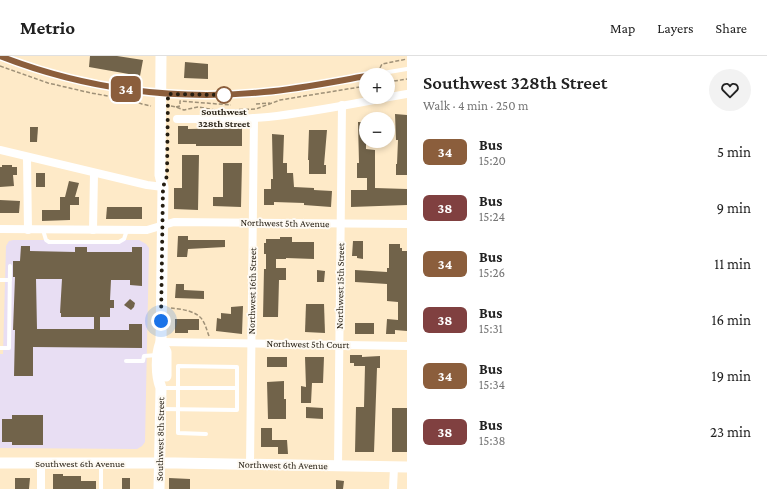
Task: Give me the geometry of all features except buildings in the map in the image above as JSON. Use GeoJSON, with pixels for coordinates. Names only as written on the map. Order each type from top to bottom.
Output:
{"type":"FeatureCollection","features":[{"type":"Feature","properties":{"kind":"street"},"geometry":{"type":"LineString","coordinates":[[161,56],[165,93]]}},
{"type":"Feature","properties":{"kind":"street"},"geometry":{"type":"LineString","coordinates":[[165,93],[169,56]]}},
{"type":"Feature","properties":{"kind":"street","name":"Southwest 8th Street"},"geometry":{"type":"LineString","coordinates":[[159,489],[161,388],[158,380],[158,349],[161,342],[163,226],[163,187],[160,175],[165,93]]}},
{"type":"Feature","properties":{"kind":"street"},"geometry":{"type":"LineString","coordinates":[[177,119],[254,118],[288,114],[407,94]]}},
{"type":"Feature","properties":{"kind":"street","name":"Northwest 15th Street"},"geometry":{"type":"LineString","coordinates":[[338,466],[342,105]]}},
{"type":"Feature","properties":{"kind":"street","name":"Northwest 16th Street"},"geometry":{"type":"LineString","coordinates":[[250,465],[254,118]]}},
{"type":"Feature","properties":{"kind":"street"},"geometry":{"type":"LineString","coordinates":[[0,150],[27,158],[163,187]]}},
{"type":"Feature","properties":{"kind":"street"},"geometry":{"type":"LineString","coordinates":[[27,158],[28,230]]}},
{"type":"Feature","properties":{"kind":"street"},"geometry":{"type":"LineString","coordinates":[[93,230],[94,173]]}},
{"type":"Feature","properties":{"kind":"street","name":"Northwest 5th Avenue"},"geometry":{"type":"LineString","coordinates":[[0,229],[148,230],[174,222],[407,224]]}},
{"type":"Feature","properties":{"kind":"street","name":"Southwest 8th Street"},"geometry":{"type":"LineString","coordinates":[[161,342],[166,352],[166,377],[161,388]]}},
{"type":"Feature","properties":{"kind":"street","name":"Northwest 5th Court"},"geometry":{"type":"LineString","coordinates":[[161,342],[407,346]]}},
{"type":"Feature","properties":{"kind":"street","name":"Southwest 6th Avenue"},"geometry":{"type":"LineString","coordinates":[[0,463],[160,464]]}},
{"type":"Feature","properties":{"kind":"street"},"geometry":{"type":"LineString","coordinates":[[41,463],[41,489]]}},
{"type":"Feature","properties":{"kind":"street","name":"Northwest 6th Avenue"},"geometry":{"type":"LineString","coordinates":[[160,464],[407,467]]}},
{"type":"Feature","properties":{"kind":"street"},"geometry":{"type":"LineString","coordinates":[[394,467],[394,489]]}},
{"type":"Feature","properties":{"kind":"lane"},"geometry":{"type":"LineString","coordinates":[[0,56],[30,67],[80,81],[118,88],[165,93],[224,95],[258,93],[294,89],[359,77]]}},
{"type":"Feature","properties":{"kind":"lane"},"geometry":{"type":"LineString","coordinates":[[395,70],[407,68]]}},
{"type":"Feature","properties":{"kind":"lane"},"geometry":{"type":"LineString","coordinates":[[43,230],[46,240],[49,242],[119,242],[124,239],[127,230]]}},
{"type":"Feature","properties":{"kind":"lane"},"geometry":{"type":"LineString","coordinates":[[0,348],[8,348],[10,266]]}},
{"type":"Feature","properties":{"kind":"lane"},"geometry":{"type":"LineString","coordinates":[[0,280],[10,280]]}},
{"type":"Feature","properties":{"kind":"lane"},"geometry":{"type":"LineString","coordinates":[[126,361],[143,361],[144,356],[158,355]]}},
{"type":"Feature","properties":{"kind":"lane"},"geometry":{"type":"LineString","coordinates":[[161,409],[178,410],[237,410],[237,367],[178,366],[178,388],[178,410],[178,433],[206,434]]}},
{"type":"Feature","properties":{"kind":"lane"},"geometry":{"type":"LineString","coordinates":[[161,388],[237,388]]}},
{"type":"Feature","properties":{"kind":"lane"},"geometry":{"type":"LineString","coordinates":[[101,463],[101,489]]}},
{"type":"Feature","properties":{"kind":"path"},"geometry":{"type":"LineString","coordinates":[[380,68],[382,64],[407,59]]}},
{"type":"Feature","properties":{"kind":"path"},"geometry":{"type":"LineString","coordinates":[[0,66],[53,84],[153,106]]}},
{"type":"Feature","properties":{"kind":"path"},"geometry":{"type":"LineString","coordinates":[[395,81],[407,79]]}},
{"type":"Feature","properties":{"kind":"path"},"geometry":{"type":"LineString","coordinates":[[172,106],[184,110],[198,107],[223,111],[256,109],[280,100],[359,87]]}},
{"type":"Feature","properties":{"kind":"path"},"geometry":{"type":"LineString","coordinates":[[176,107],[180,106],[180,101],[231,105]]}},
{"type":"Feature","properties":{"kind":"path"},"geometry":{"type":"LineString","coordinates":[[256,104],[272,103]]}},
{"type":"Feature","properties":{"kind":"path"},"geometry":{"type":"LineString","coordinates":[[161,307],[189,312],[200,317],[213,343]]}},
{"type":"Feature","properties":{"kind":"shaded area"},"geometry":{"type":"Polygon","coordinates":[[[139,240],[146,244],[149,248],[145,442],[142,446],[137,449],[0,448],[0,354],[3,354],[6,246],[9,241],[139,240]]]}},
{"type":"Feature","properties":{"kind":"bus line","name":"34"},"geometry":{"type":"LineString","coordinates":[[0,56],[30,67],[80,81],[123,89],[179,94],[224,95],[264,92],[294,89],[359,77]]}},
{"type":"Feature","properties":{"kind":"place","name":"Southwest 328th Street"},"geometry":{"type":"Point","coordinates":[224,95]}},
{"type":"Feature","properties":{"kind":"route"},"geometry":{"type":"LineString","coordinates":[[161,321],[163,187],[167,176],[168,94],[224,95]]}}]}
